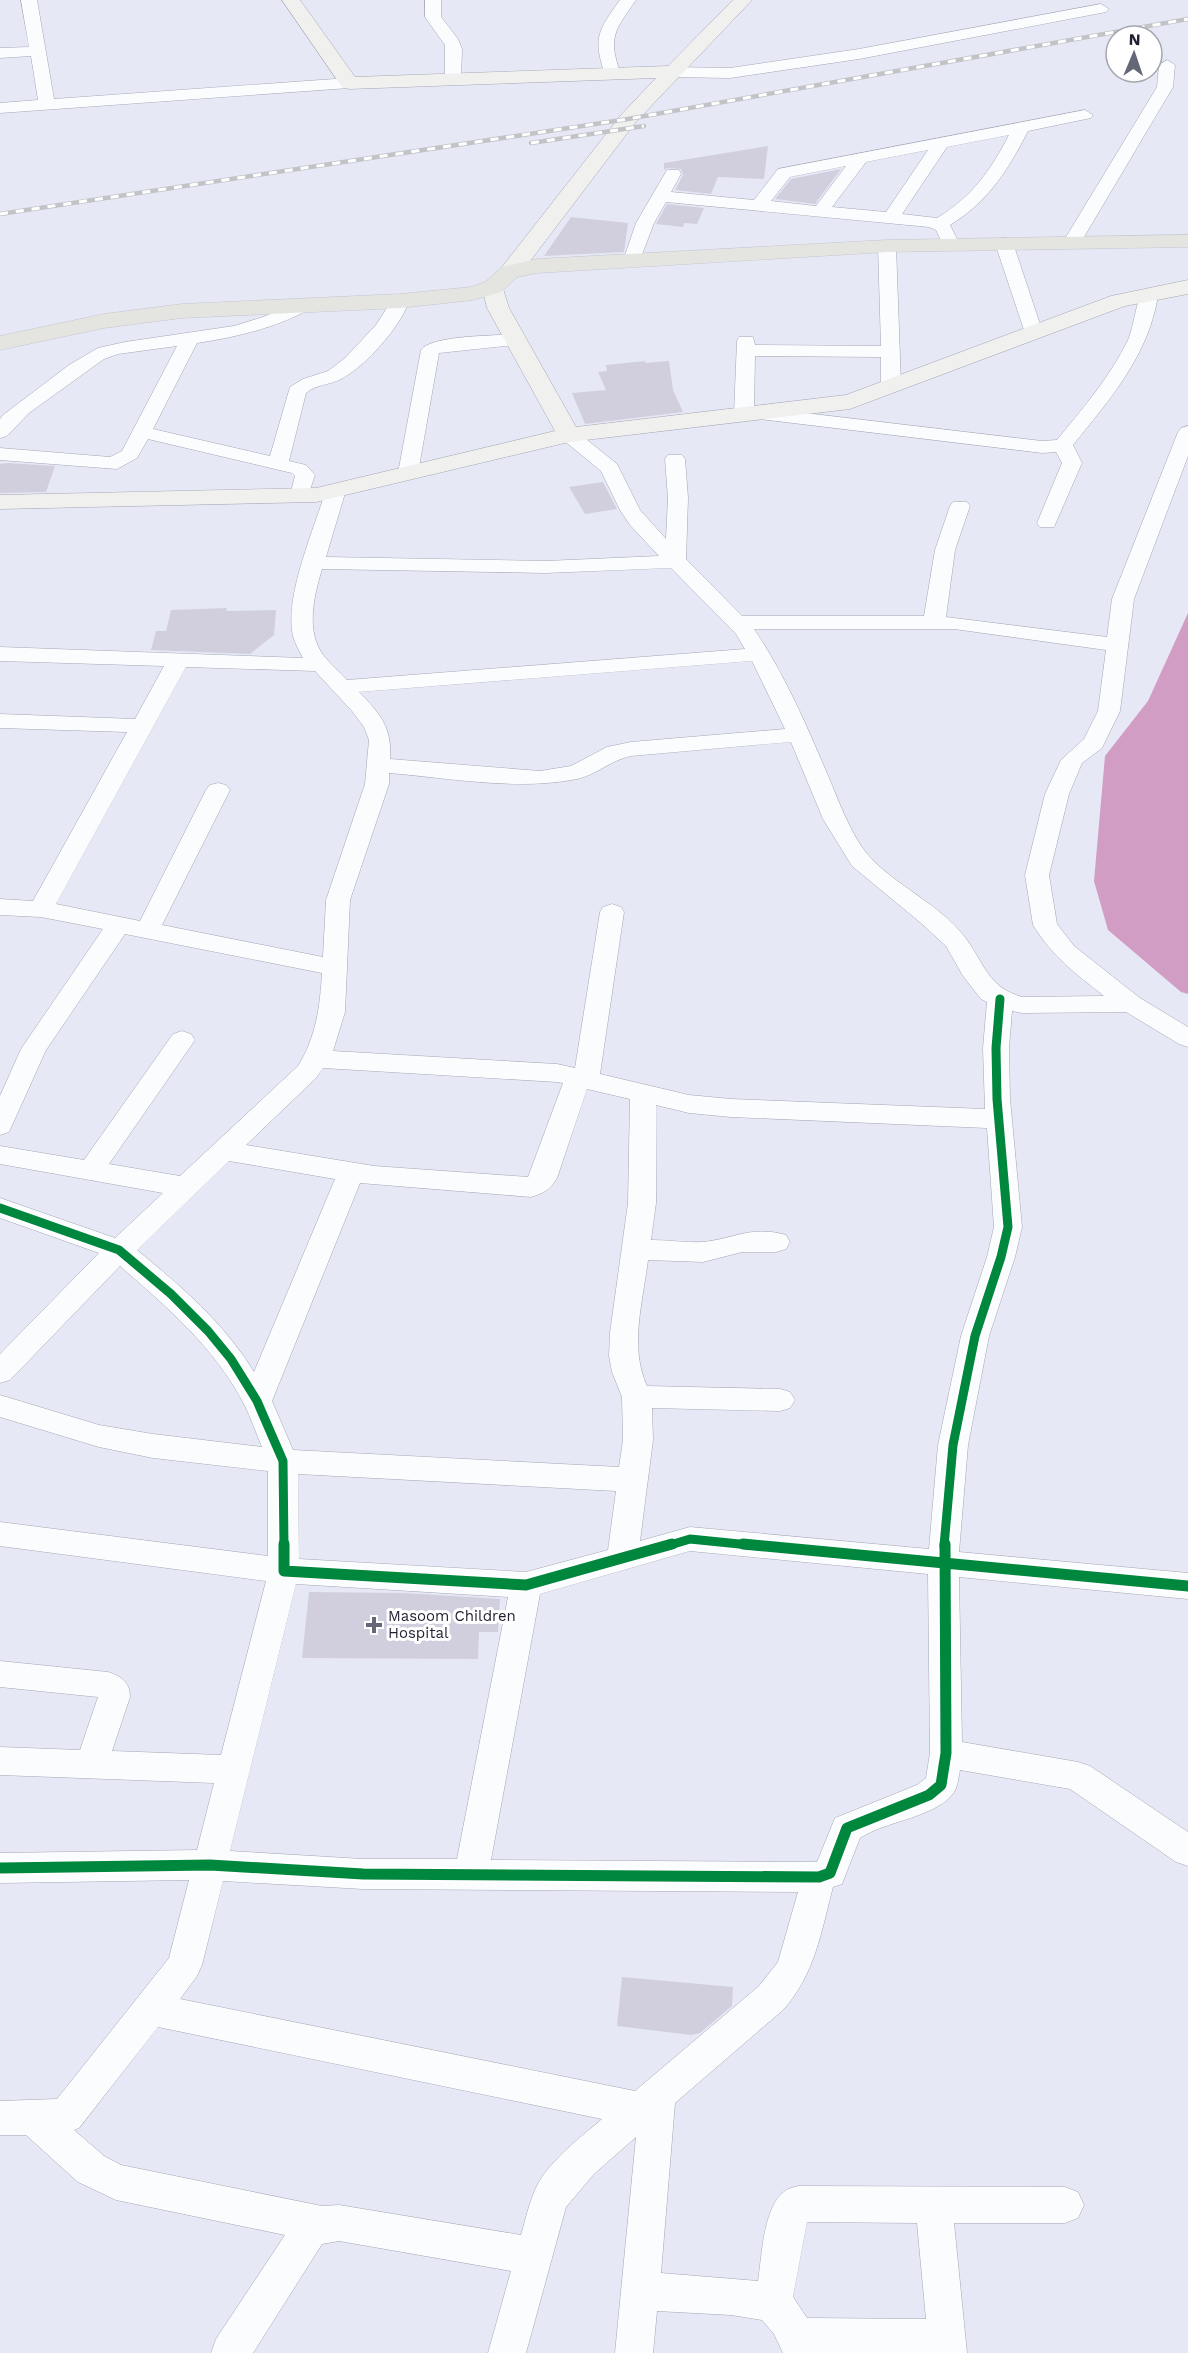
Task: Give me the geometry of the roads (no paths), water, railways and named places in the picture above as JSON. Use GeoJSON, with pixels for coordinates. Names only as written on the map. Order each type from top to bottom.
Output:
{"type":"FeatureCollection","features":[{"type":"Feature","properties":{"kind":"main road"},"geometry":{"type":"LineString","coordinates":[[0,342],[104,321],[182,311],[400,301],[473,293],[493,287],[510,272],[537,266],[887,246],[1188,241]]}},
{"type":"Feature","properties":{"kind":"street"},"geometry":{"type":"LineString","coordinates":[[29,0],[47,104]]}},
{"type":"Feature","properties":{"kind":"street"},"geometry":{"type":"LineString","coordinates":[[291,0],[349,83]]}},
{"type":"Feature","properties":{"kind":"street"},"geometry":{"type":"LineString","coordinates":[[433,0],[430,11],[433,19],[453,44],[453,79]]}},
{"type":"Feature","properties":{"kind":"street"},"geometry":{"type":"LineString","coordinates":[[613,74],[603,40],[606,31],[628,0]]}},
{"type":"Feature","properties":{"kind":"street"},"geometry":{"type":"LineString","coordinates":[[510,272],[628,119],[743,0]]}},
{"type":"Feature","properties":{"kind":"street"},"geometry":{"type":"LineString","coordinates":[[0,108],[349,83],[671,72],[730,73],[847,56],[1101,9]]}},
{"type":"Feature","properties":{"kind":"street"},"geometry":{"type":"LineString","coordinates":[[0,53],[38,51]]}},
{"type":"Feature","properties":{"kind":"street"},"geometry":{"type":"LineString","coordinates":[[1072,242],[1165,87],[1167,65]]}},
{"type":"Feature","properties":{"kind":"street"},"geometry":{"type":"LineString","coordinates":[[758,206],[784,173],[1085,115]]}},
{"type":"Feature","properties":{"kind":"street"},"geometry":{"type":"LineString","coordinates":[[939,224],[977,199],[1002,165],[1021,128]]}},
{"type":"Feature","properties":{"kind":"street"},"geometry":{"type":"LineString","coordinates":[[891,218],[941,143]]}},
{"type":"Feature","properties":{"kind":"street"},"geometry":{"type":"LineString","coordinates":[[820,212],[861,158]]}},
{"type":"Feature","properties":{"kind":"street"},"geometry":{"type":"LineString","coordinates":[[632,261],[645,223],[673,174]]}},
{"type":"Feature","properties":{"kind":"street"},"geometry":{"type":"LineString","coordinates":[[660,196],[939,224],[943,227],[951,245]]}},
{"type":"Feature","properties":{"kind":"street"},"geometry":{"type":"LineString","coordinates":[[1004,243],[1034,333]]}},
{"type":"Feature","properties":{"kind":"street"},"geometry":{"type":"LineString","coordinates":[[887,246],[891,386]]}},
{"type":"Feature","properties":{"kind":"street"},"geometry":{"type":"LineString","coordinates":[[493,287],[498,308],[568,435],[610,468],[630,510],[640,525],[744,630],[759,654],[799,735],[835,819],[860,861],[930,917],[955,941],[972,970],[990,993],[1000,999],[1022,1005],[1131,1004]]}},
{"type":"Feature","properties":{"kind":"street"},"geometry":{"type":"LineString","coordinates":[[0,502],[300,495],[336,490],[568,435],[850,402],[1119,301],[1188,287]]}},
{"type":"Feature","properties":{"kind":"street"},"geometry":{"type":"LineString","coordinates":[[749,413],[1042,447],[1063,445],[1094,406],[1132,350],[1148,312],[1149,295]]}},
{"type":"Feature","properties":{"kind":"street"},"geometry":{"type":"LineString","coordinates":[[278,464],[297,391],[305,384],[339,373],[392,318],[400,306],[400,301]]}},
{"type":"Feature","properties":{"kind":"street"},"geometry":{"type":"LineString","coordinates":[[0,432],[6,422],[21,410],[95,357],[114,350],[237,331],[282,318],[304,304]]}},
{"type":"Feature","properties":{"kind":"street"},"geometry":{"type":"LineString","coordinates":[[0,454],[117,463],[130,454],[190,339]]}},
{"type":"Feature","properties":{"kind":"street"},"geometry":{"type":"LineString","coordinates":[[408,473],[430,350],[439,346],[516,340]]}},
{"type":"Feature","properties":{"kind":"street"},"geometry":{"type":"LineString","coordinates":[[749,413],[746,345],[890,352]]}},
{"type":"Feature","properties":{"kind":"street"},"geometry":{"type":"LineString","coordinates":[[142,432],[303,472],[305,475],[300,495]]}},
{"type":"Feature","properties":{"kind":"street"},"geometry":{"type":"LineString","coordinates":[[1188,432],[1123,599],[1109,711],[1094,743],[1072,760],[1057,794],[1037,875],[1045,925],[1065,952],[1131,1004],[1188,1038]]}},
{"type":"Feature","properties":{"kind":"street"},"geometry":{"type":"LineString","coordinates":[[1047,523],[1072,463],[1063,445]]}},
{"type":"Feature","properties":{"kind":"street"},"geometry":{"type":"LineString","coordinates":[[675,459],[678,498],[675,562]]}},
{"type":"Feature","properties":{"kind":"street"},"geometry":{"type":"LineString","coordinates":[[0,1372],[119,1250],[307,1072],[321,1050],[332,1012],[338,900],[377,784],[380,740],[375,726],[313,657],[304,637],[302,611],[313,563],[336,490]]}},
{"type":"Feature","properties":{"kind":"street"},"geometry":{"type":"LineString","coordinates":[[934,622],[945,550],[960,506]]}},
{"type":"Feature","properties":{"kind":"street"},"geometry":{"type":"LineString","coordinates":[[313,563],[546,567],[675,562]]}},
{"type":"Feature","properties":{"kind":"street"},"geometry":{"type":"LineString","coordinates":[[736,622],[934,622],[1118,645]]}},
{"type":"Feature","properties":{"kind":"street"},"geometry":{"type":"LineString","coordinates":[[0,654],[321,665]]}},
{"type":"Feature","properties":{"kind":"street"},"geometry":{"type":"LineString","coordinates":[[342,687],[759,654]]}},
{"type":"Feature","properties":{"kind":"street"},"geometry":{"type":"LineString","coordinates":[[41,909],[178,661]]}},
{"type":"Feature","properties":{"kind":"street"},"geometry":{"type":"LineString","coordinates":[[0,721],[143,726]]}},
{"type":"Feature","properties":{"kind":"street"},"geometry":{"type":"LineString","coordinates":[[379,765],[540,778],[577,772],[604,757],[631,749],[799,735]]}},
{"type":"Feature","properties":{"kind":"street"},"geometry":{"type":"LineString","coordinates":[[148,930],[218,790]]}},
{"type":"Feature","properties":{"kind":"street"},"geometry":{"type":"LineString","coordinates":[[0,907],[41,909],[335,968]]}},
{"type":"Feature","properties":{"kind":"street"},"geometry":{"type":"LineString","coordinates":[[224,1151],[374,1176],[531,1187],[540,1183],[582,1078],[612,912]]}},
{"type":"Feature","properties":{"kind":"street"},"geometry":{"type":"LineString","coordinates":[[0,1126],[34,1049],[118,925]]}},
{"type":"Feature","properties":{"kind":"street"},"geometry":{"type":"LineString","coordinates":[[0,1868],[210,1865],[363,1874],[819,1877],[830,1873],[847,1828],[929,1795],[941,1785],[946,1753],[943,1563],[953,1445],[975,1336],[1001,1257],[1008,1227],[996,1048],[1000,999]]}},
{"type":"Feature","properties":{"kind":"street"},"geometry":{"type":"LineString","coordinates":[[90,1171],[182,1040]]}},
{"type":"Feature","properties":{"kind":"street"},"geometry":{"type":"LineString","coordinates":[[315,1059],[522,1070],[582,1078],[689,1104],[731,1108],[999,1119]]}},
{"type":"Feature","properties":{"kind":"street"},"geometry":{"type":"LineString","coordinates":[[622,1558],[638,1440],[637,1397],[626,1372],[623,1356],[624,1333],[642,1203],[643,1092]]}},
{"type":"Feature","properties":{"kind":"street"},"geometry":{"type":"LineString","coordinates":[[0,1155],[186,1187]]}},
{"type":"Feature","properties":{"kind":"street"},"geometry":{"type":"LineString","coordinates":[[257,1401],[351,1172]]}},
{"type":"Feature","properties":{"kind":"street"},"geometry":{"type":"LineString","coordinates":[[0,1208],[119,1250],[171,1294],[208,1331],[231,1359],[257,1401],[283,1461],[284,1571],[185,1965],[66,2116],[16,2118]]}},
{"type":"Feature","properties":{"kind":"street"},"geometry":{"type":"LineString","coordinates":[[637,1249],[703,1252],[742,1242],[776,1242]]}},
{"type":"Feature","properties":{"kind":"street"},"geometry":{"type":"LineString","coordinates":[[637,1397],[780,1400]]}},
{"type":"Feature","properties":{"kind":"street"},"geometry":{"type":"LineString","coordinates":[[0,1406],[99,1436],[153,1446],[283,1461],[632,1480]]}},
{"type":"Feature","properties":{"kind":"street"},"geometry":{"type":"LineString","coordinates":[[0,1534],[284,1571],[526,1585],[690,1539],[1188,1586]]}},
{"type":"Feature","properties":{"kind":"street"},"geometry":{"type":"LineString","coordinates":[[471,1875],[526,1585]]}},
{"type":"Feature","properties":{"kind":"street"},"geometry":{"type":"LineString","coordinates":[[0,1674],[108,1685],[114,1690],[114,1697],[91,1765]]}},
{"type":"Feature","properties":{"kind":"street"},"geometry":{"type":"LineString","coordinates":[[946,1753],[1078,1776],[1188,1851]]}},
{"type":"Feature","properties":{"kind":"street"},"geometry":{"type":"LineString","coordinates":[[0,1761],[235,1770]]}},
{"type":"Feature","properties":{"kind":"street"},"geometry":{"type":"LineString","coordinates":[[507,2353],[541,2224],[556,2187],[581,2162],[771,1998],[786,1981],[794,1966],[819,1877]]}},
{"type":"Feature","properties":{"kind":"street"},"geometry":{"type":"LineString","coordinates":[[150,2009],[650,2103]]}},
{"type":"Feature","properties":{"kind":"street"},"geometry":{"type":"LineString","coordinates":[[634,2353],[640,2290],[650,2103]]}},
{"type":"Feature","properties":{"kind":"street"},"geometry":{"type":"LineString","coordinates":[[16,2118],[91,2169],[116,2182],[322,2224],[339,2223],[533,2256]]}},
{"type":"Feature","properties":{"kind":"street"},"geometry":{"type":"LineString","coordinates":[[773,2304],[787,2217],[798,2204],[1065,2205]]}},
{"type":"Feature","properties":{"kind":"street"},"geometry":{"type":"LineString","coordinates":[[640,2290],[754,2298],[773,2304],[787,2318],[798,2345],[948,2346],[934,2205]]}},
{"type":"Feature","properties":{"kind":"street"},"geometry":{"type":"LineString","coordinates":[[230,2353],[309,2231],[322,2224]]}},
{"type":"Feature","properties":{"kind":"railway"},"geometry":{"type":"LineString","coordinates":[[0,214],[628,119],[1188,19]]}},
{"type":"Feature","properties":{"kind":"railway"},"geometry":{"type":"LineString","coordinates":[[531,143],[644,126]]}},
{"type":"Feature","properties":{"kind":"place","name":"Masoom Children Hospital"},"geometry":{"type":"Point","coordinates":[374,1625]}}]}
